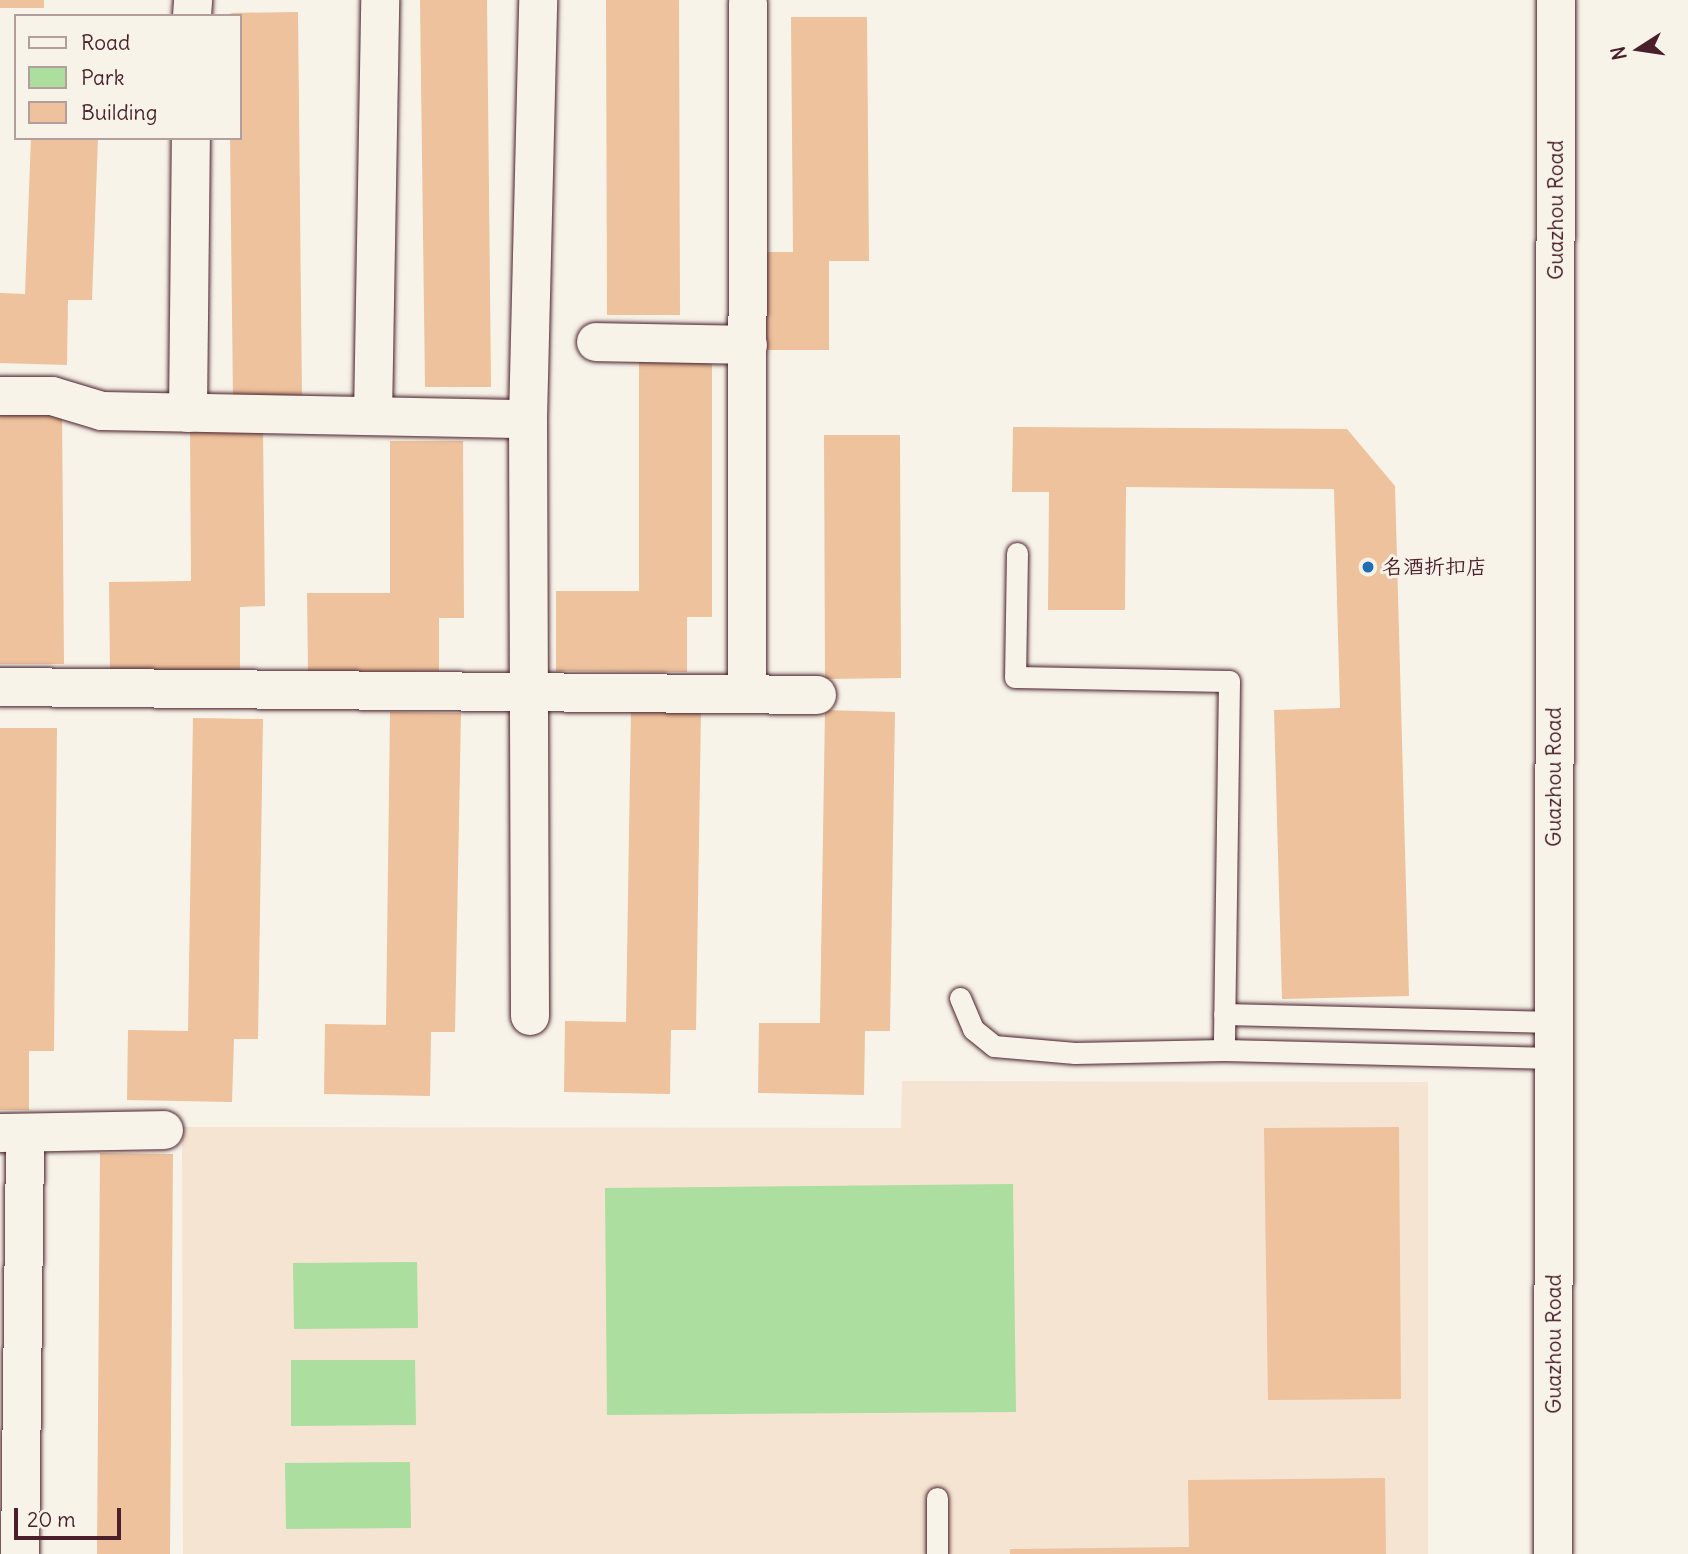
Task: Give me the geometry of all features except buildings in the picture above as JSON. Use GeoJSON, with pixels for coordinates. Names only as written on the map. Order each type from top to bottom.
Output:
{"type":"FeatureCollection","features":[{"type":"Feature","properties":{"kind":"street"},"geometry":{"type":"LineString","coordinates":[[373,416],[380,0]]}},
{"type":"Feature","properties":{"kind":"street"},"geometry":{"type":"LineString","coordinates":[[530,1016],[528,419],[538,0]]}},
{"type":"Feature","properties":{"kind":"street","name":"Guazhou Road"},"geometry":{"type":"LineString","coordinates":[[1553,1554],[1556,0]]}},
{"type":"Feature","properties":{"kind":"street"},"geometry":{"type":"LineString","coordinates":[[747,694],[748,3]]}},
{"type":"Feature","properties":{"kind":"street"},"geometry":{"type":"LineString","coordinates":[[188,413],[191,140]]}},
{"type":"Feature","properties":{"kind":"street"},"geometry":{"type":"LineString","coordinates":[[596,342],[748,345]]}},
{"type":"Feature","properties":{"kind":"street"},"geometry":{"type":"LineString","coordinates":[[0,396],[52,396],[102,411],[528,419]]}},
{"type":"Feature","properties":{"kind":"street"},"geometry":{"type":"LineString","coordinates":[[0,687],[817,695]]}},
{"type":"Feature","properties":{"kind":"street"},"geometry":{"type":"LineString","coordinates":[[20,1554],[12,1133],[164,1130]]}},
{"type":"Feature","properties":{"kind":"lane"},"geometry":{"type":"LineString","coordinates":[[1017,553],[1016,677],[1229,681],[1224,1050]]}},
{"type":"Feature","properties":{"kind":"lane"},"geometry":{"type":"LineString","coordinates":[[960,998],[972,1029],[994,1046],[1075,1053],[1554,1040]]}},
{"type":"Feature","properties":{"kind":"lane"},"geometry":{"type":"LineString","coordinates":[[1224,1014],[1554,1040]]}},
{"type":"Feature","properties":{"kind":"lane"},"geometry":{"type":"LineString","coordinates":[[937,1498],[937,1554]]}},
{"type":"Feature","properties":{"kind":"shaded area"},"geometry":{"type":"Polygon","coordinates":[[[902,1081],[1428,1082],[1428,1554],[183,1554],[182,1127],[901,1128],[902,1081]]]}},
{"type":"Feature","properties":{"kind":"green space"},"geometry":{"type":"Polygon","coordinates":[[[1013,1184],[1016,1412],[607,1415],[605,1188],[1013,1184]]]}},
{"type":"Feature","properties":{"kind":"green space"},"geometry":{"type":"Polygon","coordinates":[[[417,1262],[418,1328],[294,1329],[293,1263],[417,1262]]]}},
{"type":"Feature","properties":{"kind":"green space"},"geometry":{"type":"Polygon","coordinates":[[[291,1360],[415,1360],[416,1425],[291,1426],[291,1360]]]}},
{"type":"Feature","properties":{"kind":"green space"},"geometry":{"type":"Polygon","coordinates":[[[410,1462],[411,1528],[286,1529],[285,1463],[410,1462]]]}},
{"type":"Feature","properties":{"kind":"place","name":"名酒折扣店"},"geometry":{"type":"Point","coordinates":[1368,567]}}]}
